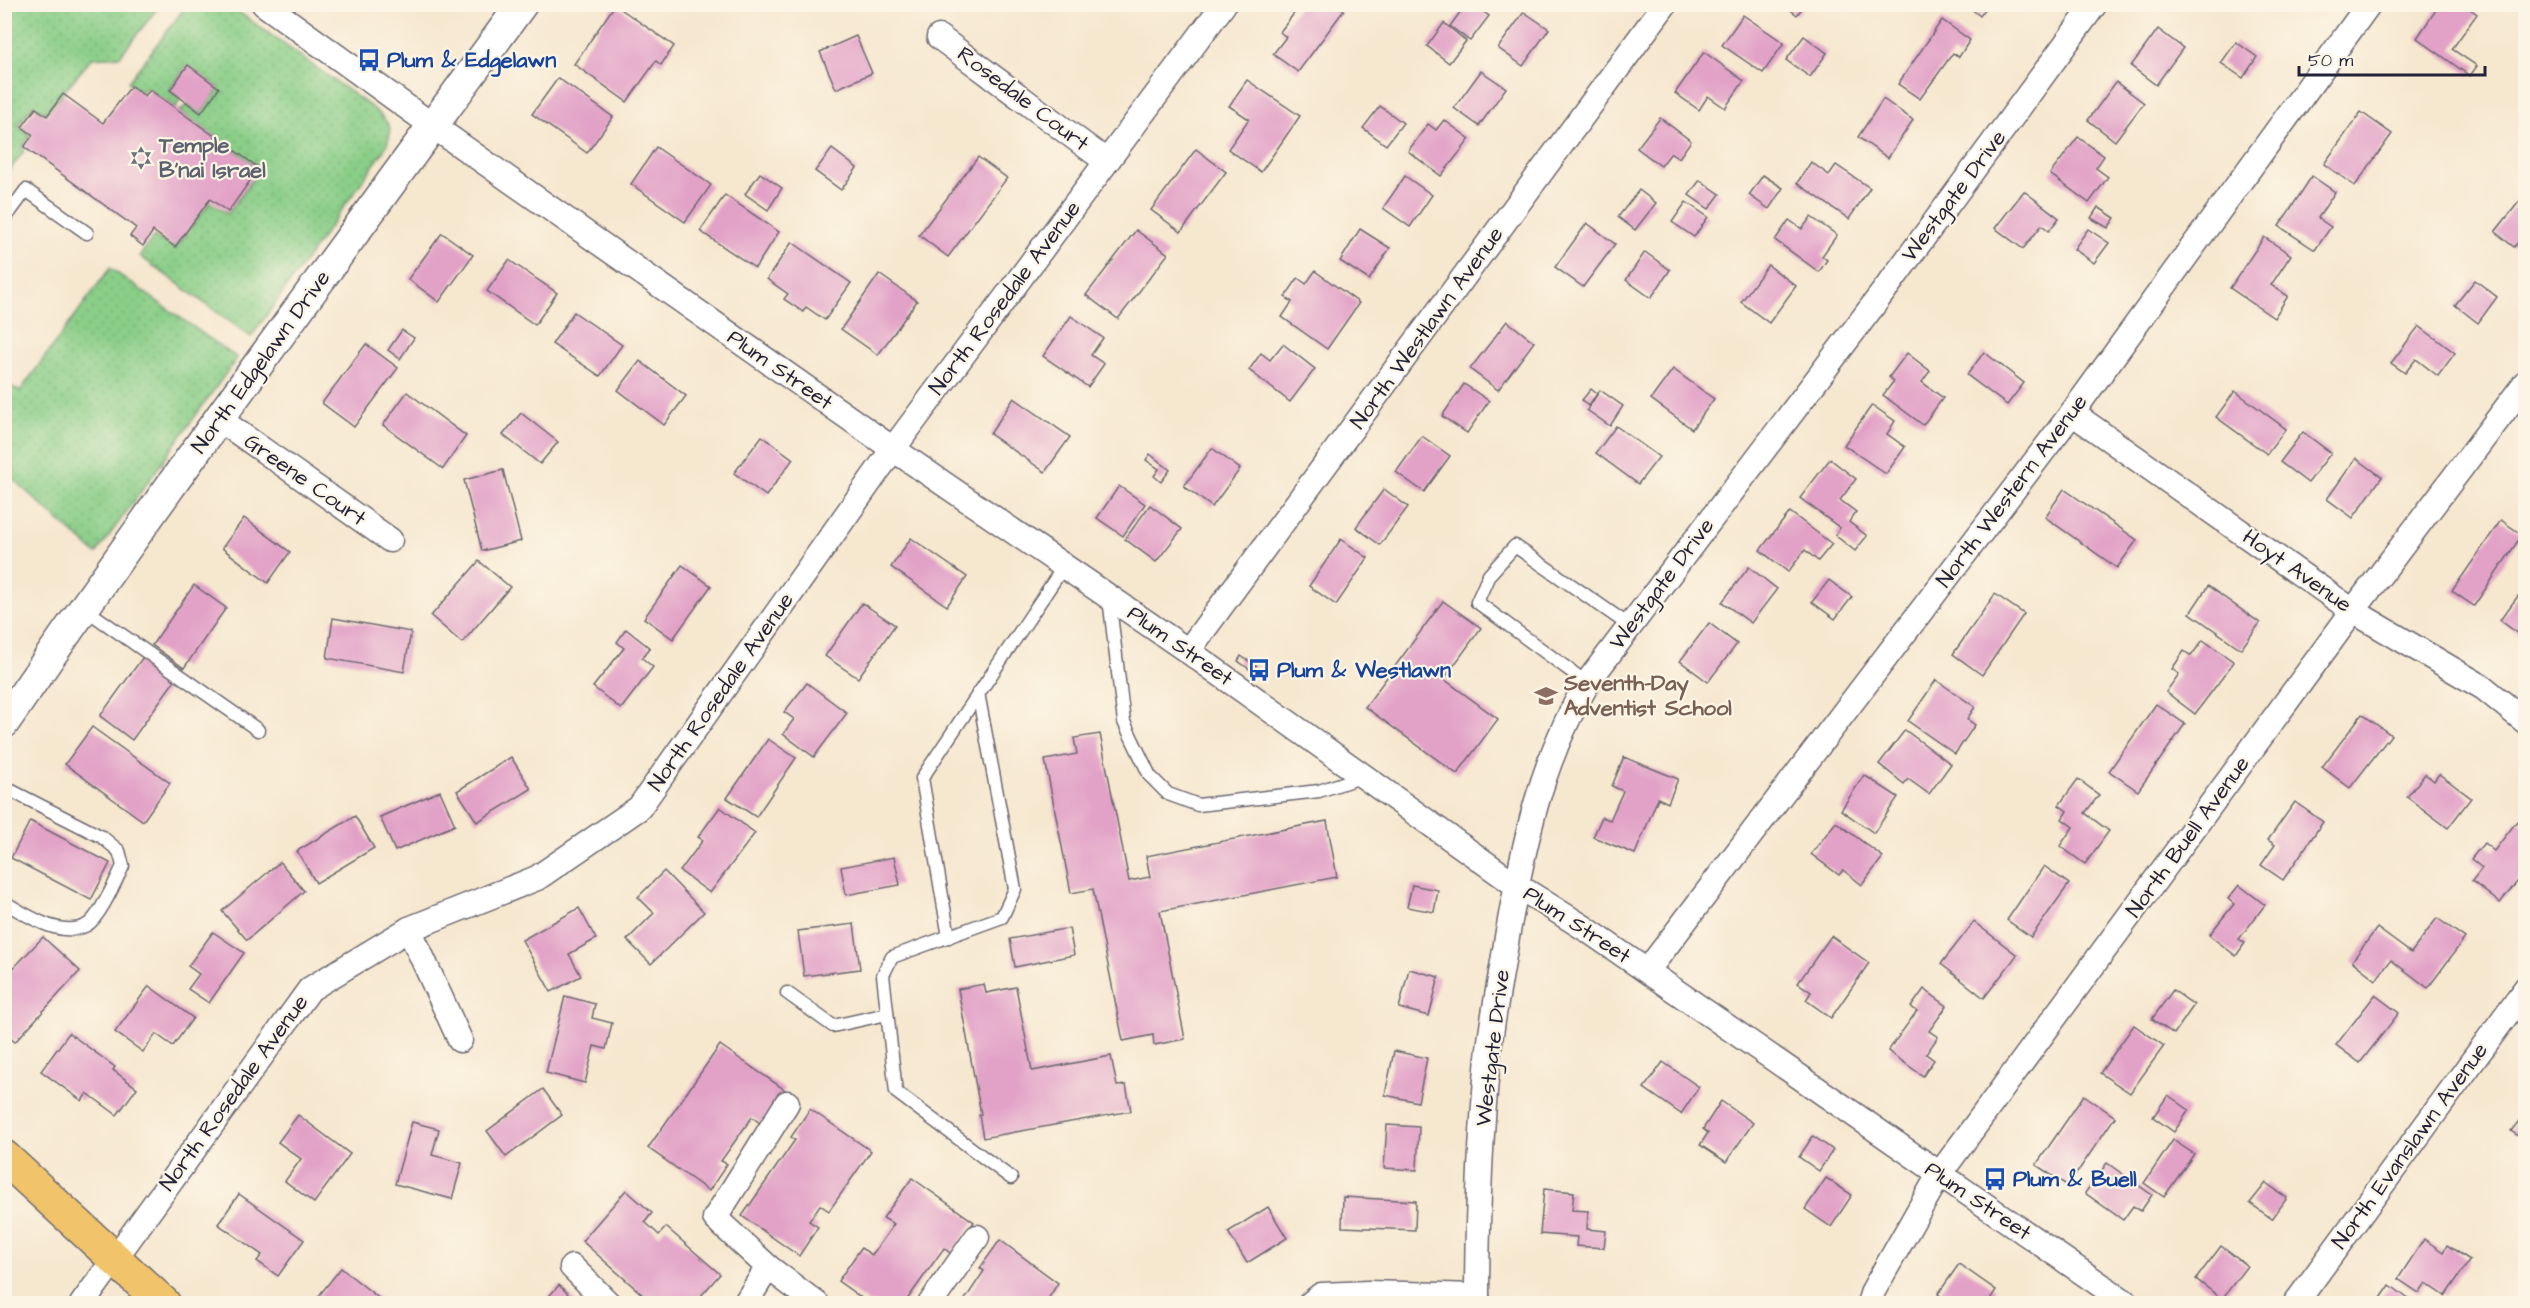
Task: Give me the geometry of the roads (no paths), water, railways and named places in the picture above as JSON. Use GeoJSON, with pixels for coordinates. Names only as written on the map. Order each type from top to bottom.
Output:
{"type":"FeatureCollection","features":[{"type":"Feature","properties":{"kind":"main road"},"geometry":{"type":"LineString","coordinates":[[4,1157],[164,1304]]}},
{"type":"Feature","properties":{"kind":"street","name":"Plum Street"},"geometry":{"type":"LineString","coordinates":[[264,4],[433,126],[893,449],[1188,651],[1516,885],[1586,929],[2128,1304]]}},
{"type":"Feature","properties":{"kind":"street","name":"North Edgelawn Drive"},"geometry":{"type":"LineString","coordinates":[[4,723],[219,419],[522,4]]}},
{"type":"Feature","properties":{"kind":"street","name":"North Rosedale Avenue"},"geometry":{"type":"LineString","coordinates":[[82,1304],[310,989],[409,929],[537,878],[639,808],[893,449],[1224,4]]}},
{"type":"Feature","properties":{"kind":"street","name":"North Westlawn Avenue"},"geometry":{"type":"LineString","coordinates":[[1188,651],[1665,4]]}},
{"type":"Feature","properties":{"kind":"street","name":"Westgate Drive"},"geometry":{"type":"LineString","coordinates":[[1477,1300],[1482,1146],[1488,1057],[1516,885],[1528,829],[1564,724],[1587,683],[1894,278],[2095,4]]}},
{"type":"Feature","properties":{"kind":"street","name":"North Western Avenue"},"geometry":{"type":"LineString","coordinates":[[1647,971],[2072,413],[2368,4]]}},
{"type":"Feature","properties":{"kind":"street","name":"Rosedale Court"},"geometry":{"type":"LineString","coordinates":[[939,37],[1106,161]]}},
{"type":"Feature","properties":{"kind":"street","name":"North Buell Avenue"},"geometry":{"type":"LineString","coordinates":[[1869,1304],[1873,1290],[1939,1175],[2353,611],[2526,382]]}},
{"type":"Feature","properties":{"kind":"street","name":"Hoyt Avenue"},"geometry":{"type":"LineString","coordinates":[[2072,413],[2353,611],[2484,688],[2526,722]]}},
{"type":"Feature","properties":{"kind":"street","name":"Greene Court"},"geometry":{"type":"LineString","coordinates":[[219,419],[390,540]]}},
{"type":"Feature","properties":{"kind":"street"},"geometry":{"type":"LineString","coordinates":[[409,929],[460,1040]]}},
{"type":"Feature","properties":{"kind":"street","name":"North Evanslawn Avenue"},"geometry":{"type":"LineString","coordinates":[[2295,1304],[2526,988]]}},
{"type":"Feature","properties":{"kind":"street"},"geometry":{"type":"LineString","coordinates":[[787,1103],[715,1218],[768,1267],[817,1304]]}},
{"type":"Feature","properties":{"kind":"street"},"geometry":{"type":"LineString","coordinates":[[930,1304],[977,1238]]}},
{"type":"Feature","properties":{"kind":"street"},"geometry":{"type":"LineString","coordinates":[[572,1267],[609,1304]]}},
{"type":"Feature","properties":{"kind":"street"},"geometry":{"type":"LineString","coordinates":[[745,1304],[768,1267]]}},
{"type":"Feature","properties":{"kind":"street"},"geometry":{"type":"LineString","coordinates":[[1310,1304],[1321,1295],[1368,1293],[1477,1300]]}},
{"type":"Feature","properties":{"kind":"lane"},"geometry":{"type":"LineString","coordinates":[[4,220],[26,190],[87,233]]}},
{"type":"Feature","properties":{"kind":"lane"},"geometry":{"type":"LineString","coordinates":[[1587,683],[1477,602],[1489,575],[1515,546],[1630,626]]}},
{"type":"Feature","properties":{"kind":"lane"},"geometry":{"type":"LineString","coordinates":[[950,937],[921,778],[1064,566]]}},
{"type":"Feature","properties":{"kind":"lane"},"geometry":{"type":"LineString","coordinates":[[1109,597],[1124,722],[1150,776],[1168,794],[1198,805],[1319,791],[1364,776]]}},
{"type":"Feature","properties":{"kind":"lane"},"geometry":{"type":"LineString","coordinates":[[84,608],[258,730]]}},
{"type":"Feature","properties":{"kind":"lane"},"geometry":{"type":"LineString","coordinates":[[978,693],[1015,889],[1002,917],[892,957],[883,975],[896,1092],[1011,1178]]}},
{"type":"Feature","properties":{"kind":"lane"},"geometry":{"type":"LineString","coordinates":[[4,786],[102,837],[119,851],[123,866],[107,899],[87,925],[67,930],[35,920],[4,902]]}},
{"type":"Feature","properties":{"kind":"lane"},"geometry":{"type":"LineString","coordinates":[[788,993],[833,1026],[887,1014]]}},
{"type":"Feature","properties":{"kind":"place","name":"Plum & Edgelawn"},"geometry":{"type":"Point","coordinates":[369,60]}},
{"type":"Feature","properties":{"kind":"place","name":"Temple B'nai Israel"},"geometry":{"type":"Point","coordinates":[141,158]}},
{"type":"Feature","properties":{"kind":"place","name":"Plum & Westlawn"},"geometry":{"type":"Point","coordinates":[1259,670]}},
{"type":"Feature","properties":{"kind":"place","name":"Seventh-Day Adventist School"},"geometry":{"type":"Point","coordinates":[1546,696]}},
{"type":"Feature","properties":{"kind":"place","name":"Plum & Buell"},"geometry":{"type":"Point","coordinates":[1995,1179]}}]}
